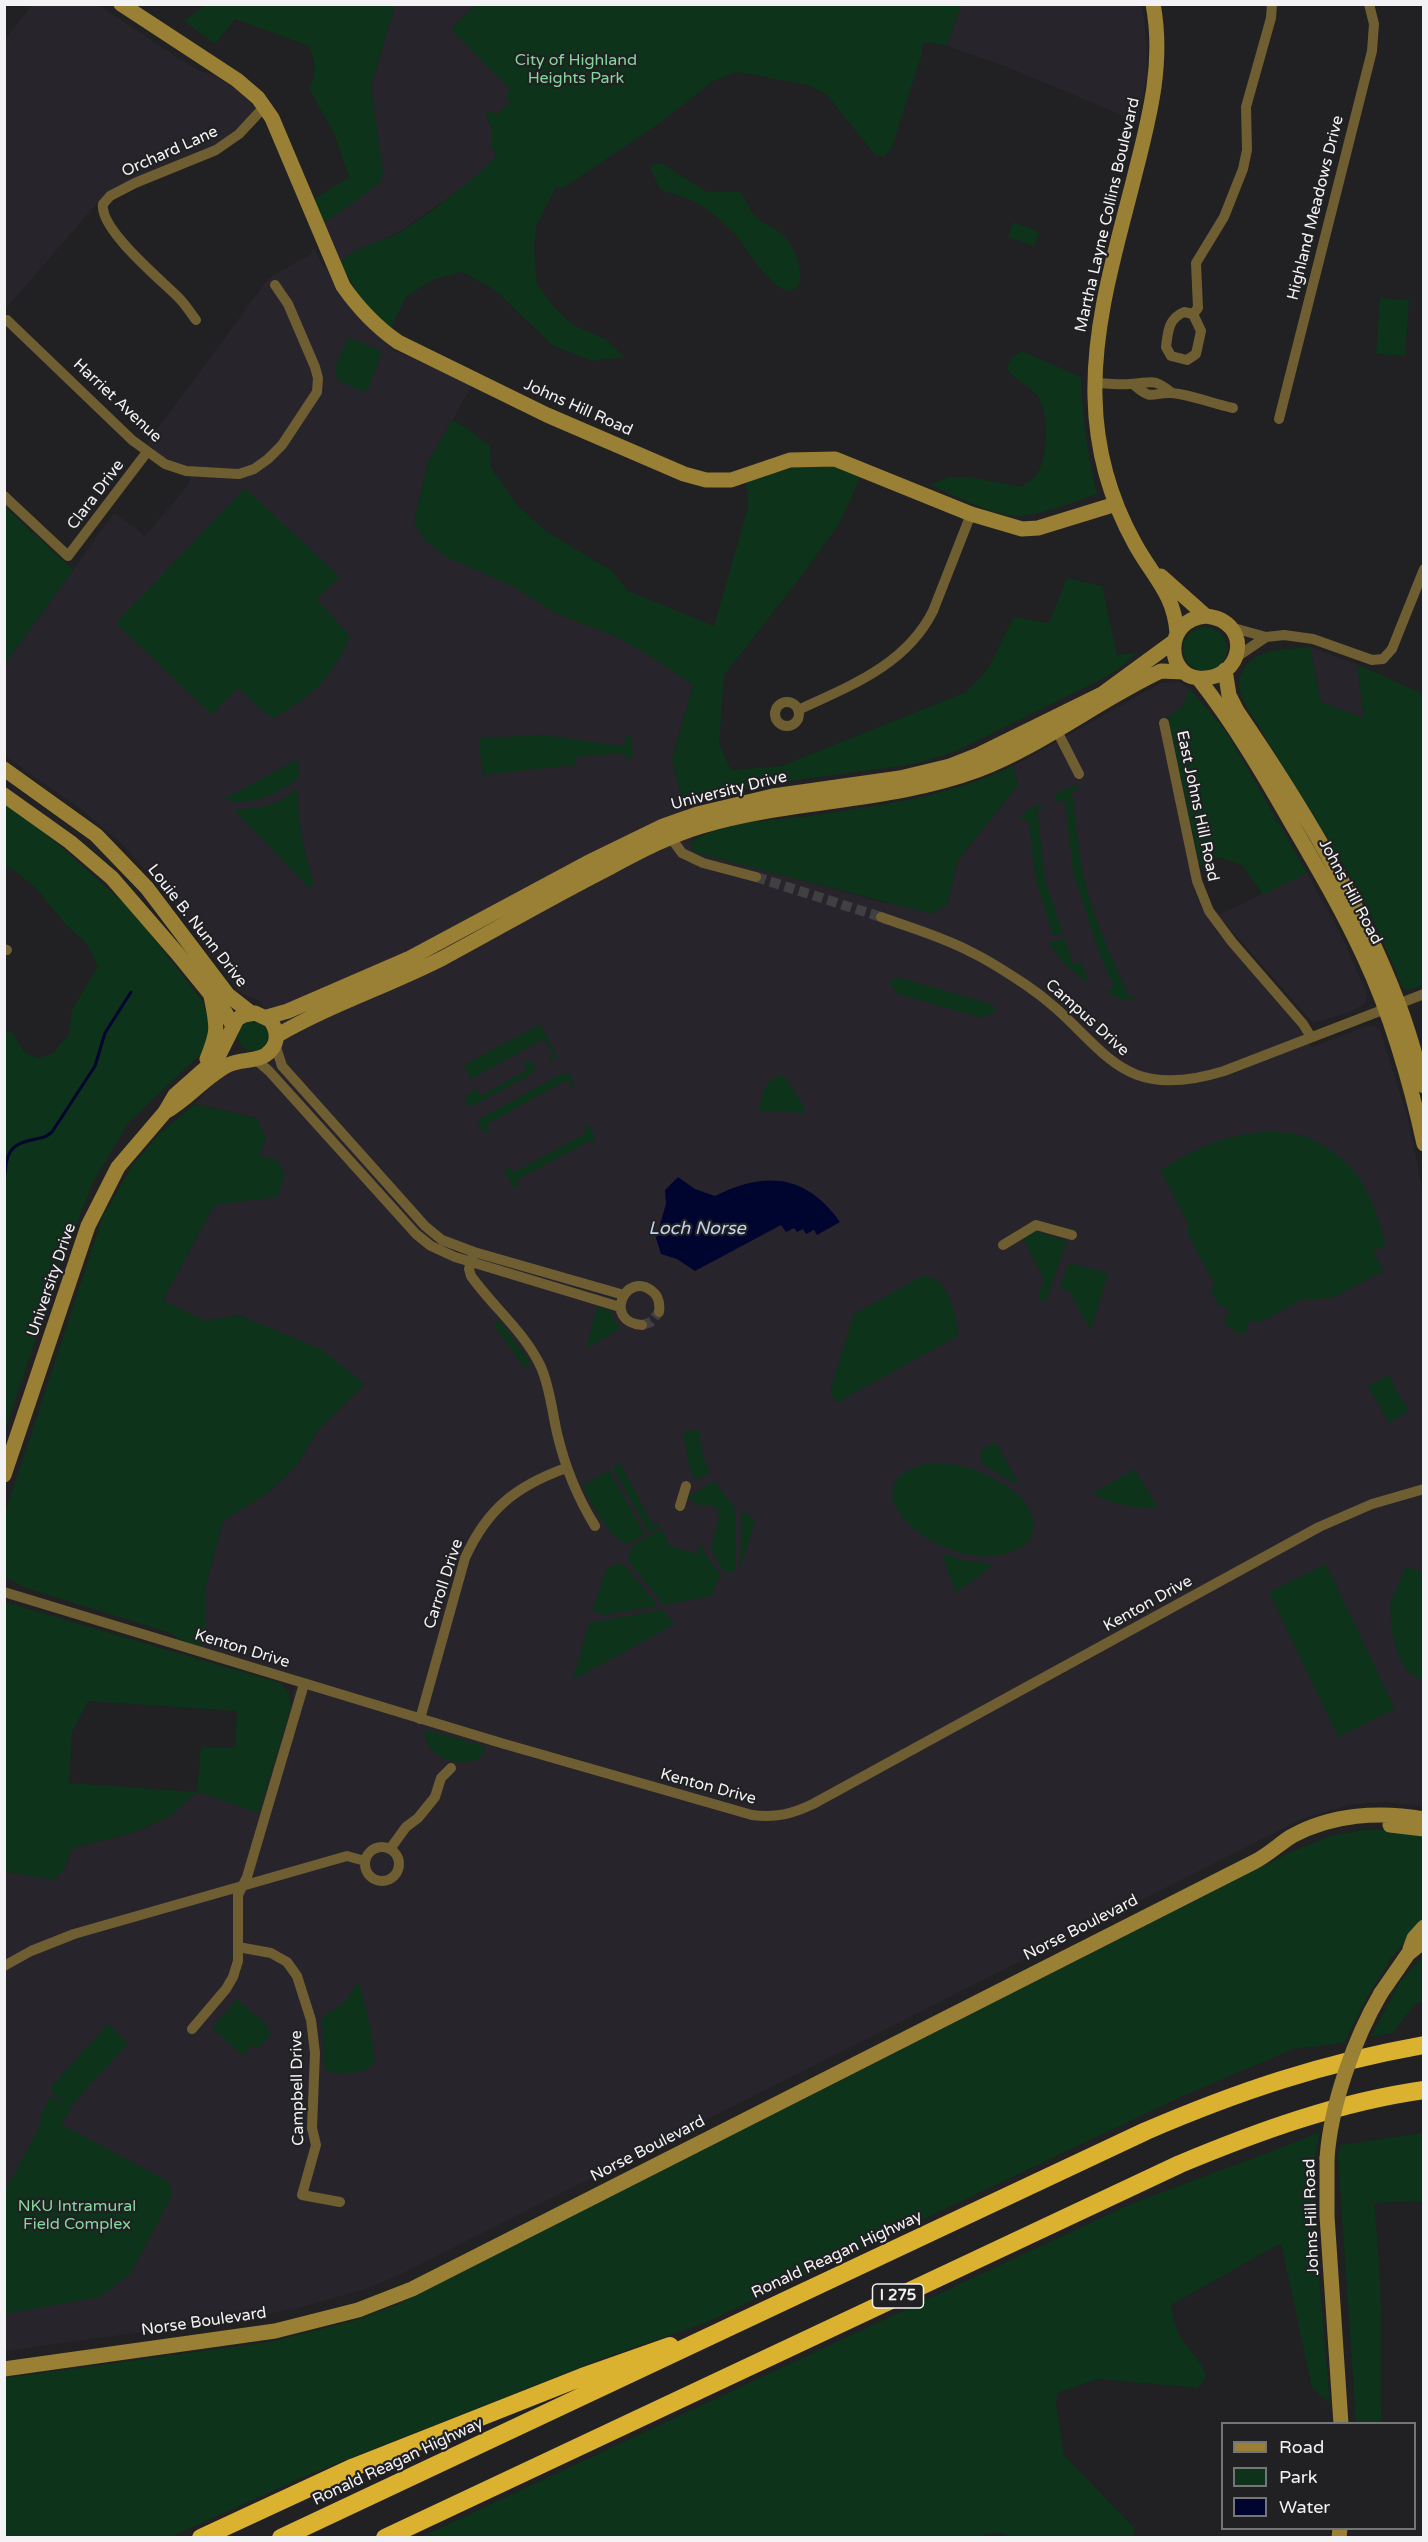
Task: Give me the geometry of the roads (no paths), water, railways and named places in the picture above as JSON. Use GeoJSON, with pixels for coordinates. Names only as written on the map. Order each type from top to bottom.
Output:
{"type":"FeatureCollection","features":[{"type":"Feature","properties":{"kind":"highway","name":"Ronald Reagan Highway"},"geometry":{"type":"LineString","coordinates":[[281,2538],[1105,2150],[1204,2106],[1287,2077],[1375,2054],[1424,2045]]}},
{"type":"Feature","properties":{"kind":"highway","name":"I 275"},"geometry":{"type":"LineString","coordinates":[[385,2538],[1180,2164],[1244,2138],[1317,2113],[1424,2090]]}},
{"type":"Feature","properties":{"kind":"highway"},"geometry":{"type":"LineString","coordinates":[[201,2538],[311,2486],[445,2431],[645,2353],[726,2329]]}},
{"type":"Feature","properties":{"kind":"street","name":"Johns Hill Road"},"geometry":{"type":"LineString","coordinates":[[121,4],[237,80],[265,106],[272,117],[344,286],[359,308],[376,326],[398,342],[547,415],[684,474],[706,480],[731,480],[790,460],[835,459],[971,514],[1022,529],[1038,528],[1116,504]]}},
{"type":"Feature","properties":{"kind":"street","name":"Martha Layne Collins Boulevard"},"geometry":{"type":"LineString","coordinates":[[1116,504],[1096,424],[1095,383],[1102,309],[1154,95],[1158,32],[1154,4]]}},
{"type":"Feature","properties":{"kind":"street"},"geometry":{"type":"LineString","coordinates":[[1193,314],[1198,308],[1196,263],[1224,217],[1243,169],[1247,150],[1246,107],[1271,18],[1272,4]]}},
{"type":"Feature","properties":{"kind":"street","name":"Highland Meadows Drive"},"geometry":{"type":"LineString","coordinates":[[1279,419],[1372,51],[1374,24],[1369,4]]}},
{"type":"Feature","properties":{"kind":"street","name":"Orchard Lane"},"geometry":{"type":"LineString","coordinates":[[196,320],[181,300],[144,266],[104,215],[103,204],[111,196],[135,183],[218,149],[239,134],[265,106]]}},
{"type":"Feature","properties":{"kind":"street","name":"Harriet Avenue"},"geometry":{"type":"LineString","coordinates":[[7,320],[147,452],[165,464],[186,471],[239,474],[254,469],[282,445],[317,392],[318,378],[288,304],[275,285]]}},
{"type":"Feature","properties":{"kind":"street"},"geometry":{"type":"LineString","coordinates":[[1184,312],[1193,314],[1201,331],[1196,354],[1187,360],[1171,356],[1166,347],[1169,324],[1179,314],[1184,312]]}},
{"type":"Feature","properties":{"kind":"street"},"geometry":{"type":"LineString","coordinates":[[1095,383],[1133,384],[1143,381],[1161,384],[1172,393],[1233,408]]}},
{"type":"Feature","properties":{"kind":"street","name":"Clara Drive"},"geometry":{"type":"LineString","coordinates":[[4,496],[68,556],[147,452]]}},
{"type":"Feature","properties":{"kind":"street"},"geometry":{"type":"LineString","coordinates":[[1116,504],[1135,546],[1169,598],[1175,612],[1176,658],[1191,675],[1215,675],[1226,670],[1238,656],[1266,637]]}},
{"type":"Feature","properties":{"kind":"street"},"geometry":{"type":"LineString","coordinates":[[798,710],[864,679],[890,663],[926,626],[971,514]]}},
{"type":"Feature","properties":{"kind":"street"},"geometry":{"type":"LineString","coordinates":[[1146,563],[1206,616]]}},
{"type":"Feature","properties":{"kind":"street"},"geometry":{"type":"LineString","coordinates":[[1175,637],[1192,619],[1206,616],[1218,619],[1230,627],[1266,637],[1284,635],[1313,639],[1372,660],[1383,659],[1392,649],[1424,569]]}},
{"type":"Feature","properties":{"kind":"street"},"geometry":{"type":"LineString","coordinates":[[1230,627],[1236,636],[1238,656]]}},
{"type":"Feature","properties":{"kind":"street","name":"University Drive"},"geometry":{"type":"LineString","coordinates":[[267,1017],[288,1011],[408,959],[587,863],[744,802],[900,778],[950,766],[978,755],[1102,694],[1126,679],[1175,637]]}},
{"type":"Feature","properties":{"kind":"street","name":"Johns Hill Road"},"geometry":{"type":"LineString","coordinates":[[1226,670],[1229,695],[1237,711],[1274,767],[1338,876],[1373,944],[1392,1007],[1424,1144]]}},
{"type":"Feature","properties":{"kind":"street","name":"University Drive"},"geometry":{"type":"LineString","coordinates":[[165,1112],[182,1102],[229,1064],[267,1055],[275,1040],[337,1006],[412,974],[591,877],[667,832],[746,816],[913,789],[951,779],[1002,760],[1161,671],[1191,675]]}},
{"type":"Feature","properties":{"kind":"street","name":"Johns Hill Road"},"geometry":{"type":"LineString","coordinates":[[1191,675],[1245,743],[1319,870],[1392,1007],[1424,1086]]}},
{"type":"Feature","properties":{"kind":"street","name":"East Johns Hill Road"},"geometry":{"type":"LineString","coordinates":[[1164,723],[1197,881],[1209,911],[1303,1024],[1311,1037]]}},
{"type":"Feature","properties":{"kind":"street"},"geometry":{"type":"LineString","coordinates":[[1057,731],[1079,774]]}},
{"type":"Feature","properties":{"kind":"street","name":"Louie B. Nunn Drive"},"geometry":{"type":"LineString","coordinates":[[4,769],[96,835],[147,888],[228,995],[251,1013]]}},
{"type":"Feature","properties":{"kind":"street","name":"Louie B. Nunn Drive"},"geometry":{"type":"LineString","coordinates":[[4,795],[70,842],[112,879],[211,994],[231,1029]]}},
{"type":"Feature","properties":{"kind":"street"},"geometry":{"type":"LineString","coordinates":[[667,832],[682,853],[703,863],[756,877]]}},
{"type":"Feature","properties":{"kind":"street","name":"Campus Drive"},"geometry":{"type":"LineString","coordinates":[[881,917],[970,951],[1043,997],[1124,1071],[1170,1082],[1203,1077],[1424,994]]}},
{"type":"Feature","properties":{"kind":"street"},"geometry":{"type":"LineString","coordinates":[[202,1071],[215,1042],[218,1027],[211,994]]}},
{"type":"Feature","properties":{"kind":"street"},"geometry":{"type":"LineString","coordinates":[[251,1013],[267,1017],[272,1023],[282,1066],[425,1226],[442,1240],[473,1257],[620,1306],[629,1322],[642,1325]]}},
{"type":"Feature","properties":{"kind":"street","name":"University Drive"},"geometry":{"type":"LineString","coordinates":[[4,1475],[88,1226],[118,1167],[165,1112],[175,1095],[218,1057],[231,1029],[241,1017],[251,1013]]}},
{"type":"Feature","properties":{"kind":"street"},"geometry":{"type":"LineString","coordinates":[[231,1029],[234,1049],[269,1071],[416,1234],[431,1246],[455,1257],[473,1257],[624,1295]]}},
{"type":"Feature","properties":{"kind":"street"},"geometry":{"type":"LineString","coordinates":[[1003,1245],[1036,1225],[1072,1235]]}},
{"type":"Feature","properties":{"kind":"street"},"geometry":{"type":"LineString","coordinates":[[473,1257],[469,1269],[471,1276],[519,1331],[540,1366],[550,1395],[566,1468],[595,1526]]}},
{"type":"Feature","properties":{"kind":"street"},"geometry":{"type":"LineString","coordinates":[[620,1306],[624,1295],[633,1287],[650,1289],[658,1300],[659,1312]]}},
{"type":"Feature","properties":{"kind":"street","name":"Carroll Drive"},"geometry":{"type":"LineString","coordinates":[[420,1719],[465,1558],[475,1536],[492,1513],[519,1489],[566,1468]]}},
{"type":"Feature","properties":{"kind":"street"},"geometry":{"type":"LineString","coordinates":[[680,1506],[686,1486]]}},
{"type":"Feature","properties":{"kind":"street","name":"Kenton Drive"},"geometry":{"type":"LineString","coordinates":[[4,1592],[420,1719],[752,1815],[771,1818],[791,1814],[845,1787],[1319,1527],[1372,1504],[1424,1489]]}},
{"type":"Feature","properties":{"kind":"street"},"geometry":{"type":"LineString","coordinates":[[192,2029],[226,1989],[233,1977],[238,1961],[238,1895],[245,1884],[304,1684]]}},
{"type":"Feature","properties":{"kind":"street"},"geometry":{"type":"LineString","coordinates":[[390,1849],[406,1827],[418,1818],[435,1797],[441,1778],[451,1768]]}},
{"type":"Feature","properties":{"kind":"street","name":"Norse Boulevard"},"geometry":{"type":"LineString","coordinates":[[4,2369],[276,2331],[358,2310],[412,2289],[1272,1852],[1300,1833],[1348,1817],[1379,1814],[1424,1819]]}},
{"type":"Feature","properties":{"kind":"street","name":"Norse Boulevard"},"geometry":{"type":"LineString","coordinates":[[1272,1852],[1350,1826],[1382,1824],[1424,1829]]}},
{"type":"Feature","properties":{"kind":"street"},"geometry":{"type":"LineString","coordinates":[[375,1848],[390,1849],[398,1856],[400,1866],[391,1880],[380,1882],[367,1872],[366,1861],[375,1848]]}},
{"type":"Feature","properties":{"kind":"street"},"geometry":{"type":"LineString","coordinates":[[4,1966],[31,1951],[74,1934],[245,1884],[347,1856],[366,1861]]}},
{"type":"Feature","properties":{"kind":"street","name":"Johns Hill Road"},"geometry":{"type":"LineString","coordinates":[[1341,2422],[1327,2216],[1327,2158],[1340,2093],[1361,2032],[1381,1993],[1408,1954],[1414,1938],[1424,1927]]}},
{"type":"Feature","properties":{"kind":"street","name":"Johns Hill Road"},"geometry":{"type":"LineString","coordinates":[[1408,1954],[1424,1941]]}},
{"type":"Feature","properties":{"kind":"street","name":"Campbell Drive"},"geometry":{"type":"LineString","coordinates":[[238,1947],[271,1953],[287,1962],[297,1976],[311,2020],[315,2053],[312,2128],[316,2145],[303,2195],[340,2202]]}},
{"type":"Feature","properties":{"kind":"water","name":"Loch Norse"},"geometry":{"type":"Polygon","coordinates":[[[678,1177],[695,1189],[715,1196],[751,1183],[784,1182],[799,1186],[827,1206],[840,1222],[817,1235],[814,1230],[806,1234],[803,1229],[797,1232],[794,1228],[786,1232],[781,1225],[695,1271],[677,1259],[661,1254],[656,1238],[666,1204],[665,1190],[678,1177]]]}},
{"type":"Feature","properties":{"kind":"waterway"},"geometry":{"type":"LineString","coordinates":[[4,1182],[6,1165],[13,1148],[26,1141],[45,1137],[52,1132],[95,1066],[105,1033],[131,992]]}},
{"type":"Feature","properties":{"kind":"tunnel"},"geometry":{"type":"LineString","coordinates":[[756,877],[881,917]]}},
{"type":"Feature","properties":{"kind":"tunnel"},"geometry":{"type":"LineString","coordinates":[[642,1325],[651,1322],[659,1312]]}},
{"type":"Feature","properties":{"kind":"park label","name":"City of Highland Heights Park"},"geometry":{"type":"Point","coordinates":[576,70]}},
{"type":"Feature","properties":{"kind":"park label","name":"NKU Intramural Field Complex"},"geometry":{"type":"Point","coordinates":[77,2216]}}]}
